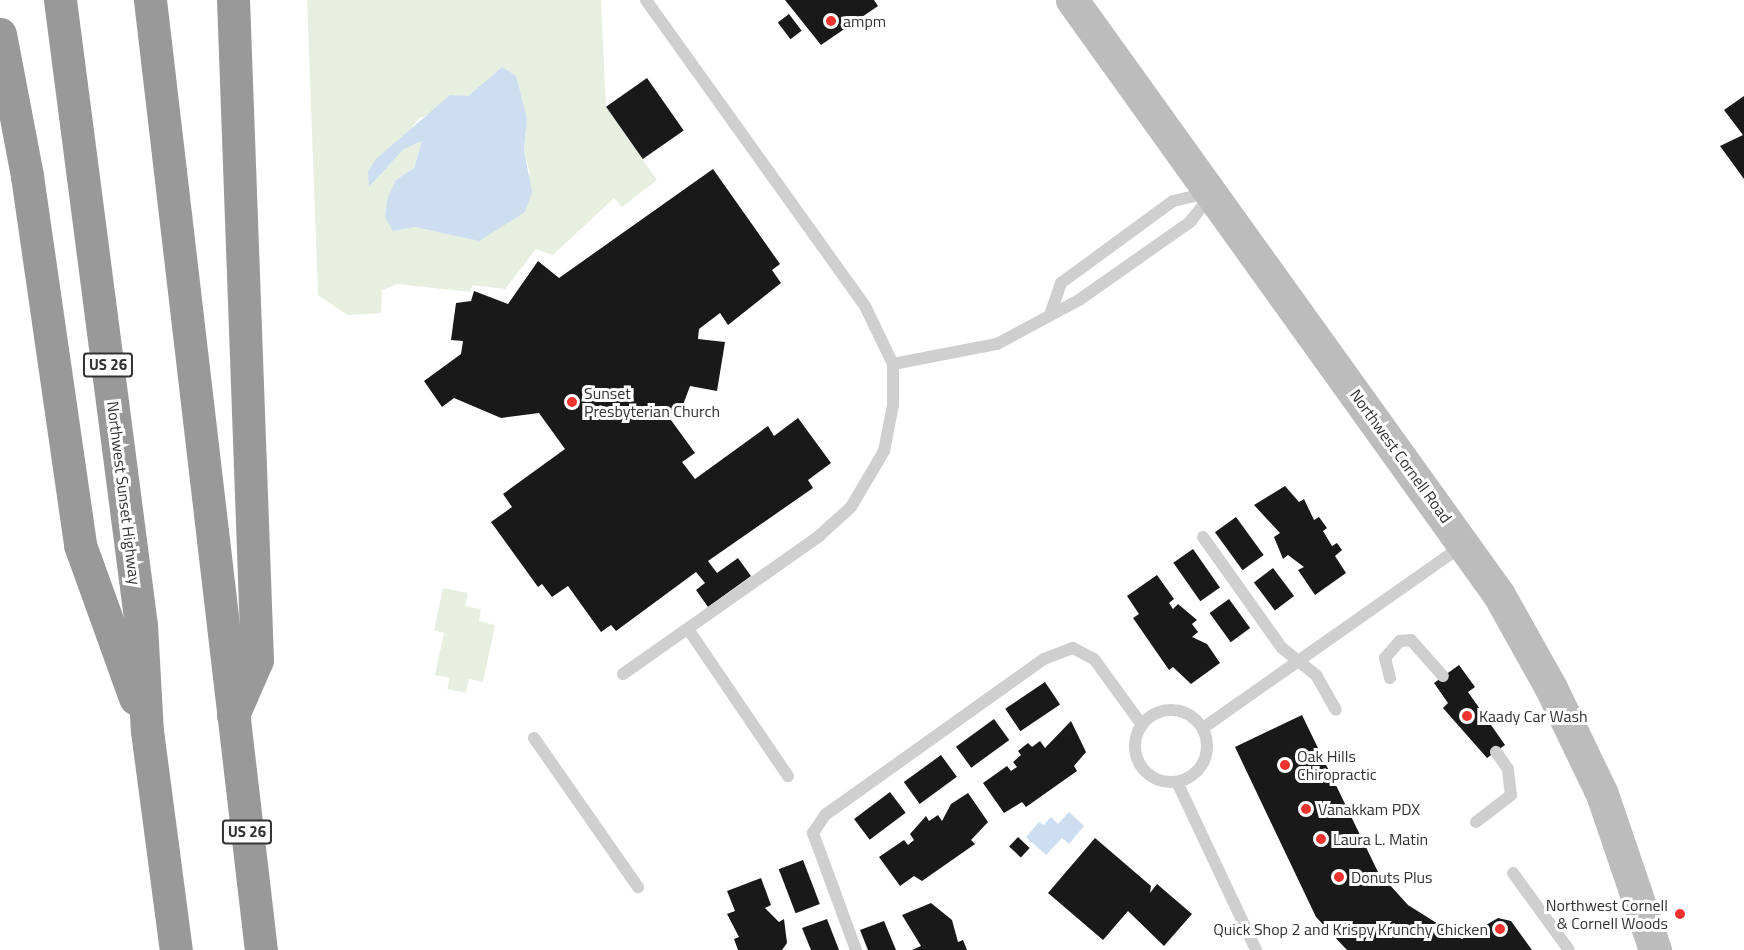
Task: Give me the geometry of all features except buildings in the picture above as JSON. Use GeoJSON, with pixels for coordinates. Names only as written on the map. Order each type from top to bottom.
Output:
{"type":"FeatureCollection","features":[{"type":"Feature","properties":{"kind":"highway","name":"Northwest Sunset Highway"},"geometry":{"type":"LineString","coordinates":[[60,0],[141,625],[147,731],[176,950]]}},
{"type":"Feature","properties":{"kind":"highway","name":"US 26"},"geometry":{"type":"LineString","coordinates":[[150,0],[261,950]]}},
{"type":"Feature","properties":{"kind":"highway"},"geometry":{"type":"LineString","coordinates":[[233,0],[258,660],[233,715]]}},
{"type":"Feature","properties":{"kind":"highway"},"geometry":{"type":"LineString","coordinates":[[0,34],[27,176],[80,545],[147,731]]}},
{"type":"Feature","properties":{"kind":"main road","name":"Northwest Cornell Road"},"geometry":{"type":"LineString","coordinates":[[1071,1],[1213,192],[1464,544],[1526,639],[1578,741],[1655,950]]}},
{"type":"Feature","properties":{"kind":"lane"},"geometry":{"type":"LineString","coordinates":[[623,674],[688,629],[851,507],[884,451],[893,364],[866,306],[646,0]]}},
{"type":"Feature","properties":{"kind":"lane"},"geometry":{"type":"LineString","coordinates":[[893,364],[997,344],[1050,315],[1190,222],[1213,192]]}},
{"type":"Feature","properties":{"kind":"lane"},"geometry":{"type":"LineString","coordinates":[[1050,315],[1061,283],[1173,201],[1213,192]]}},
{"type":"Feature","properties":{"kind":"lane"},"geometry":{"type":"LineString","coordinates":[[1203,537],[1282,648],[1316,675],[1336,710]]}},
{"type":"Feature","properties":{"kind":"lane"},"geometry":{"type":"LineString","coordinates":[[1203,728],[1464,544]]}},
{"type":"Feature","properties":{"kind":"lane"},"geometry":{"type":"LineString","coordinates":[[688,629],[788,776]]}},
{"type":"Feature","properties":{"kind":"lane"},"geometry":{"type":"LineString","coordinates":[[1390,678],[1385,658],[1400,641],[1412,640],[1443,676]]}},
{"type":"Feature","properties":{"kind":"lane"},"geometry":{"type":"LineString","coordinates":[[856,950],[813,833],[825,815],[1044,659],[1073,648],[1094,659],[1142,724]]}},
{"type":"Feature","properties":{"kind":"lane"},"geometry":{"type":"LineString","coordinates":[[1166,710],[1193,717],[1203,728],[1207,741],[1200,768],[1177,782],[1150,775],[1140,764],[1136,752],[1142,724],[1166,710]]}},
{"type":"Feature","properties":{"kind":"lane"},"geometry":{"type":"LineString","coordinates":[[534,738],[638,887]]}},
{"type":"Feature","properties":{"kind":"lane"},"geometry":{"type":"LineString","coordinates":[[1476,822],[1511,795],[1508,769],[1496,752]]}},
{"type":"Feature","properties":{"kind":"lane"},"geometry":{"type":"LineString","coordinates":[[1177,782],[1256,950]]}},
{"type":"Feature","properties":{"kind":"lane"},"geometry":{"type":"LineString","coordinates":[[1514,873],[1569,950]]}},
{"type":"Feature","properties":{"kind":"green space"},"geometry":{"type":"Polygon","coordinates":[[[307,0],[601,0],[606,107],[657,180],[622,207],[614,198],[553,255],[536,249],[505,289],[472,285],[471,292],[397,284],[382,290],[381,313],[347,315],[318,295],[307,0]],[[502,67],[468,96],[418,119],[369,187],[404,149],[422,141],[414,168],[396,180],[393,231],[415,227],[479,241],[530,174],[524,150],[527,118],[519,101],[519,86],[502,67]]]}},
{"type":"Feature","properties":{"kind":"green space"},"geometry":{"type":"Polygon","coordinates":[[[443,588],[468,593],[465,606],[481,609],[479,621],[495,625],[483,682],[469,679],[466,693],[447,689],[450,678],[435,675],[444,633],[434,630],[443,588]]]}},
{"type":"Feature","properties":{"kind":"water"},"geometry":{"type":"Polygon","coordinates":[[[502,67],[516,76],[527,118],[524,150],[532,192],[525,212],[479,241],[415,227],[393,231],[385,218],[387,200],[396,180],[414,168],[422,141],[404,149],[369,187],[368,171],[376,159],[450,95],[468,96],[502,67]]]}},
{"type":"Feature","properties":{"kind":"water"},"geometry":{"type":"Polygon","coordinates":[[[1069,812],[1084,826],[1069,844],[1062,838],[1046,855],[1026,837],[1039,822],[1044,825],[1051,817],[1058,824],[1069,812]]]}},
{"type":"Feature","properties":{"kind":"place","name":"ampm"},"geometry":{"type":"Point","coordinates":[831,21]}},
{"type":"Feature","properties":{"kind":"place","name":"Sunset Presbyterian Church"},"geometry":{"type":"Point","coordinates":[572,402]}},
{"type":"Feature","properties":{"kind":"place","name":"Kaady Car Wash"},"geometry":{"type":"Point","coordinates":[1467,716]}},
{"type":"Feature","properties":{"kind":"place","name":"Oak Hills Chiropractic"},"geometry":{"type":"Point","coordinates":[1285,765]}},
{"type":"Feature","properties":{"kind":"place","name":"Vanakkam PDX"},"geometry":{"type":"Point","coordinates":[1306,809]}},
{"type":"Feature","properties":{"kind":"place","name":"Laura L. Matin"},"geometry":{"type":"Point","coordinates":[1321,839]}},
{"type":"Feature","properties":{"kind":"place","name":"Donuts Plus"},"geometry":{"type":"Point","coordinates":[1339,877]}},
{"type":"Feature","properties":{"kind":"place","name":"Northwest Cornell & Cornell Woods"},"geometry":{"type":"Point","coordinates":[1680,914]}},
{"type":"Feature","properties":{"kind":"place","name":"Quick Shop 2 and Krispy Krunchy Chicken"},"geometry":{"type":"Point","coordinates":[1500,929]}}]}
